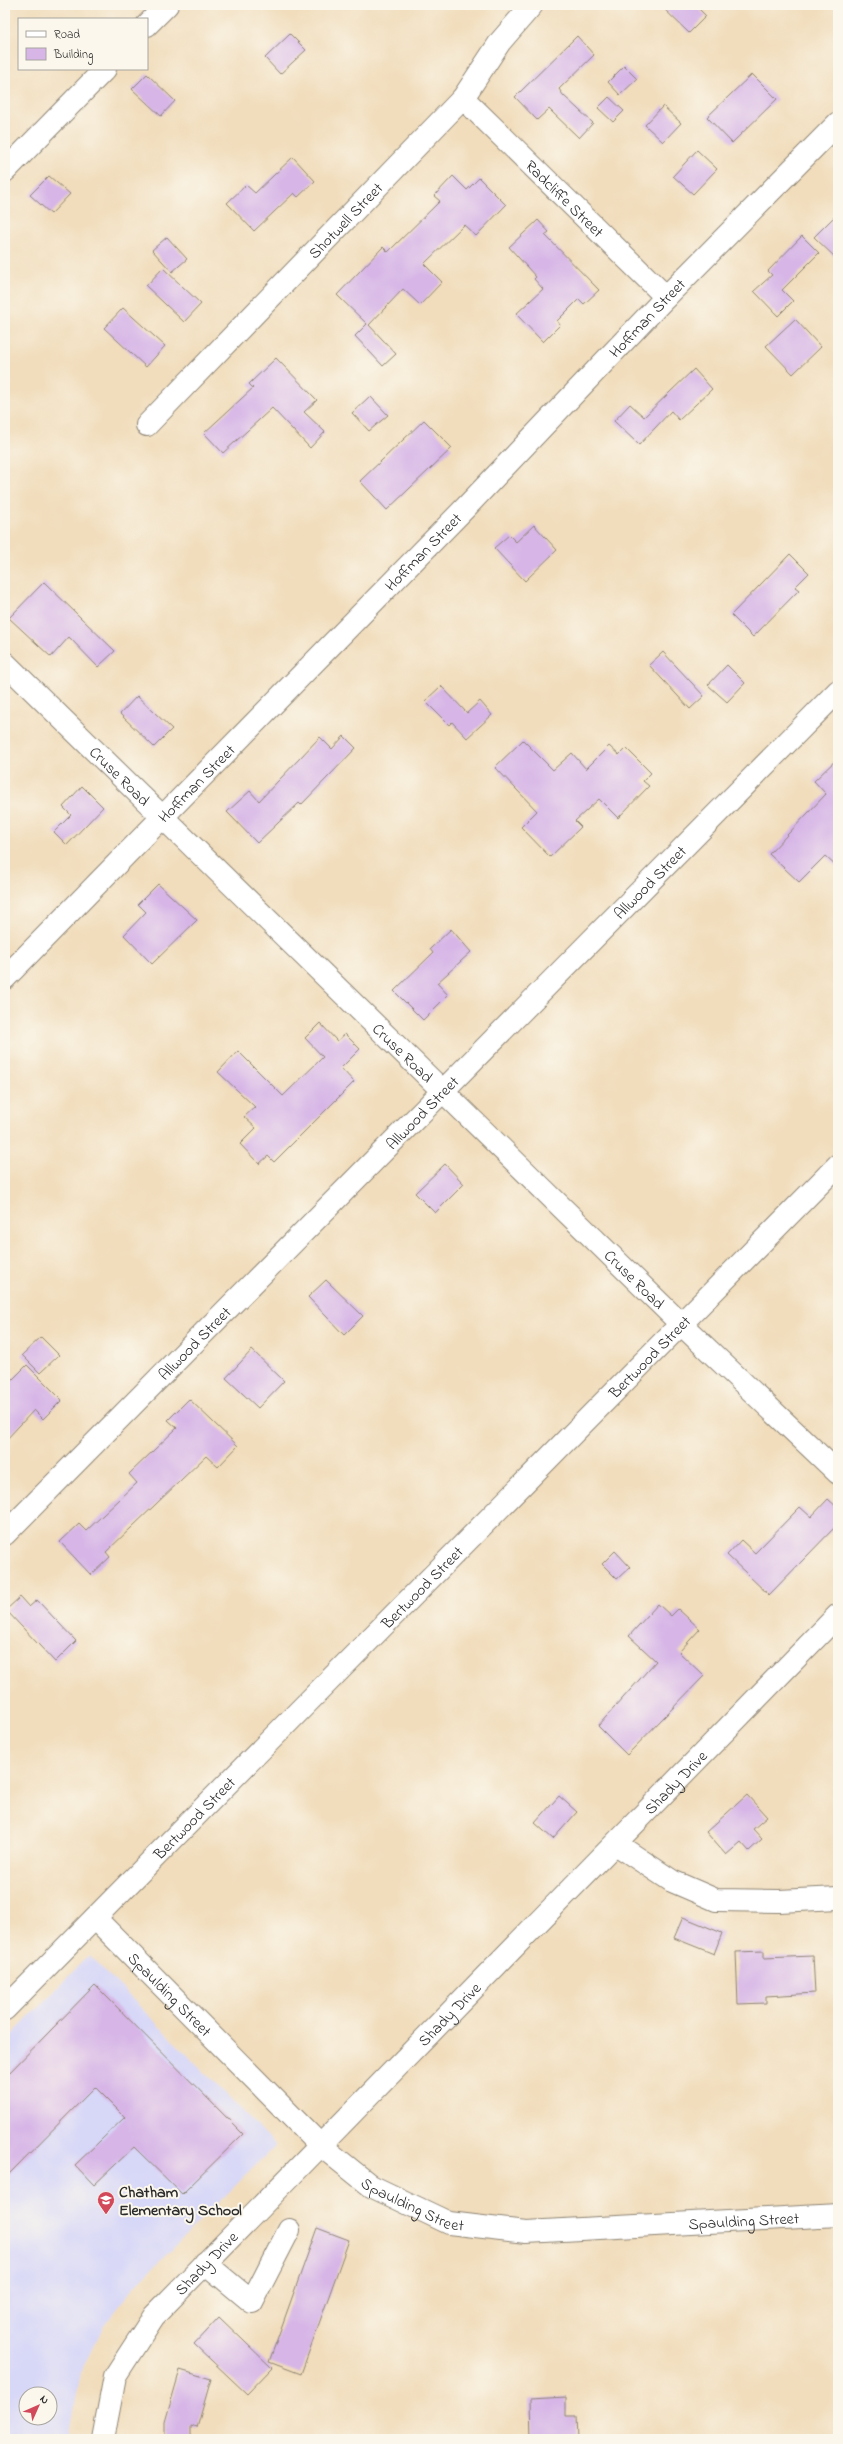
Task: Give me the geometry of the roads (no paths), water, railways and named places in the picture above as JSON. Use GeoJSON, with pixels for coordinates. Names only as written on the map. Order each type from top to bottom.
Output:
{"type":"FeatureCollection","features":[{"type":"Feature","properties":{"kind":"street"},"geometry":{"type":"LineString","coordinates":[[148,24],[167,5]]}},
{"type":"Feature","properties":{"kind":"street","name":"Shotwell Street"},"geometry":{"type":"LineString","coordinates":[[147,425],[463,98],[500,42],[532,5]]}},
{"type":"Feature","properties":{"kind":"street"},"geometry":{"type":"LineString","coordinates":[[5,171],[104,70]]}},
{"type":"Feature","properties":{"kind":"street","name":"Radcliffe Street"},"geometry":{"type":"LineString","coordinates":[[463,98],[666,297]]}},
{"type":"Feature","properties":{"kind":"street","name":"Hoffman Street"},"geometry":{"type":"LineString","coordinates":[[5,978],[469,504],[666,297],[838,123]]}},
{"type":"Feature","properties":{"kind":"street","name":"Cruse Road"},"geometry":{"type":"LineString","coordinates":[[5,663],[681,1324],[838,1473]]}},
{"type":"Feature","properties":{"kind":"street","name":"Allwood Street"},"geometry":{"type":"LineString","coordinates":[[5,1534],[444,1092],[838,691]]}},
{"type":"Feature","properties":{"kind":"street","name":"Bertwood Street"},"geometry":{"type":"LineString","coordinates":[[5,2009],[838,1165]]}},
{"type":"Feature","properties":{"kind":"street","name":"Shady Drive"},"geometry":{"type":"LineString","coordinates":[[103,2439],[115,2376],[154,2316],[838,1615]]}},
{"type":"Feature","properties":{"kind":"street"},"geometry":{"type":"LineString","coordinates":[[616,1844],[672,1880],[716,1900],[779,1901],[838,1898]]}},
{"type":"Feature","properties":{"kind":"street","name":"Spaulding Street"},"geometry":{"type":"LineString","coordinates":[[95,1918],[320,2145],[371,2186],[449,2224],[526,2232],[838,2214]]}},
{"type":"Feature","properties":{"kind":"street"},"geometry":{"type":"LineString","coordinates":[[205,2263],[252,2302],[289,2230]]}},
{"type":"Feature","properties":{"kind":"place","name":"Chatham Elementary School"},"geometry":{"type":"Point","coordinates":[106,2215]}}]}
